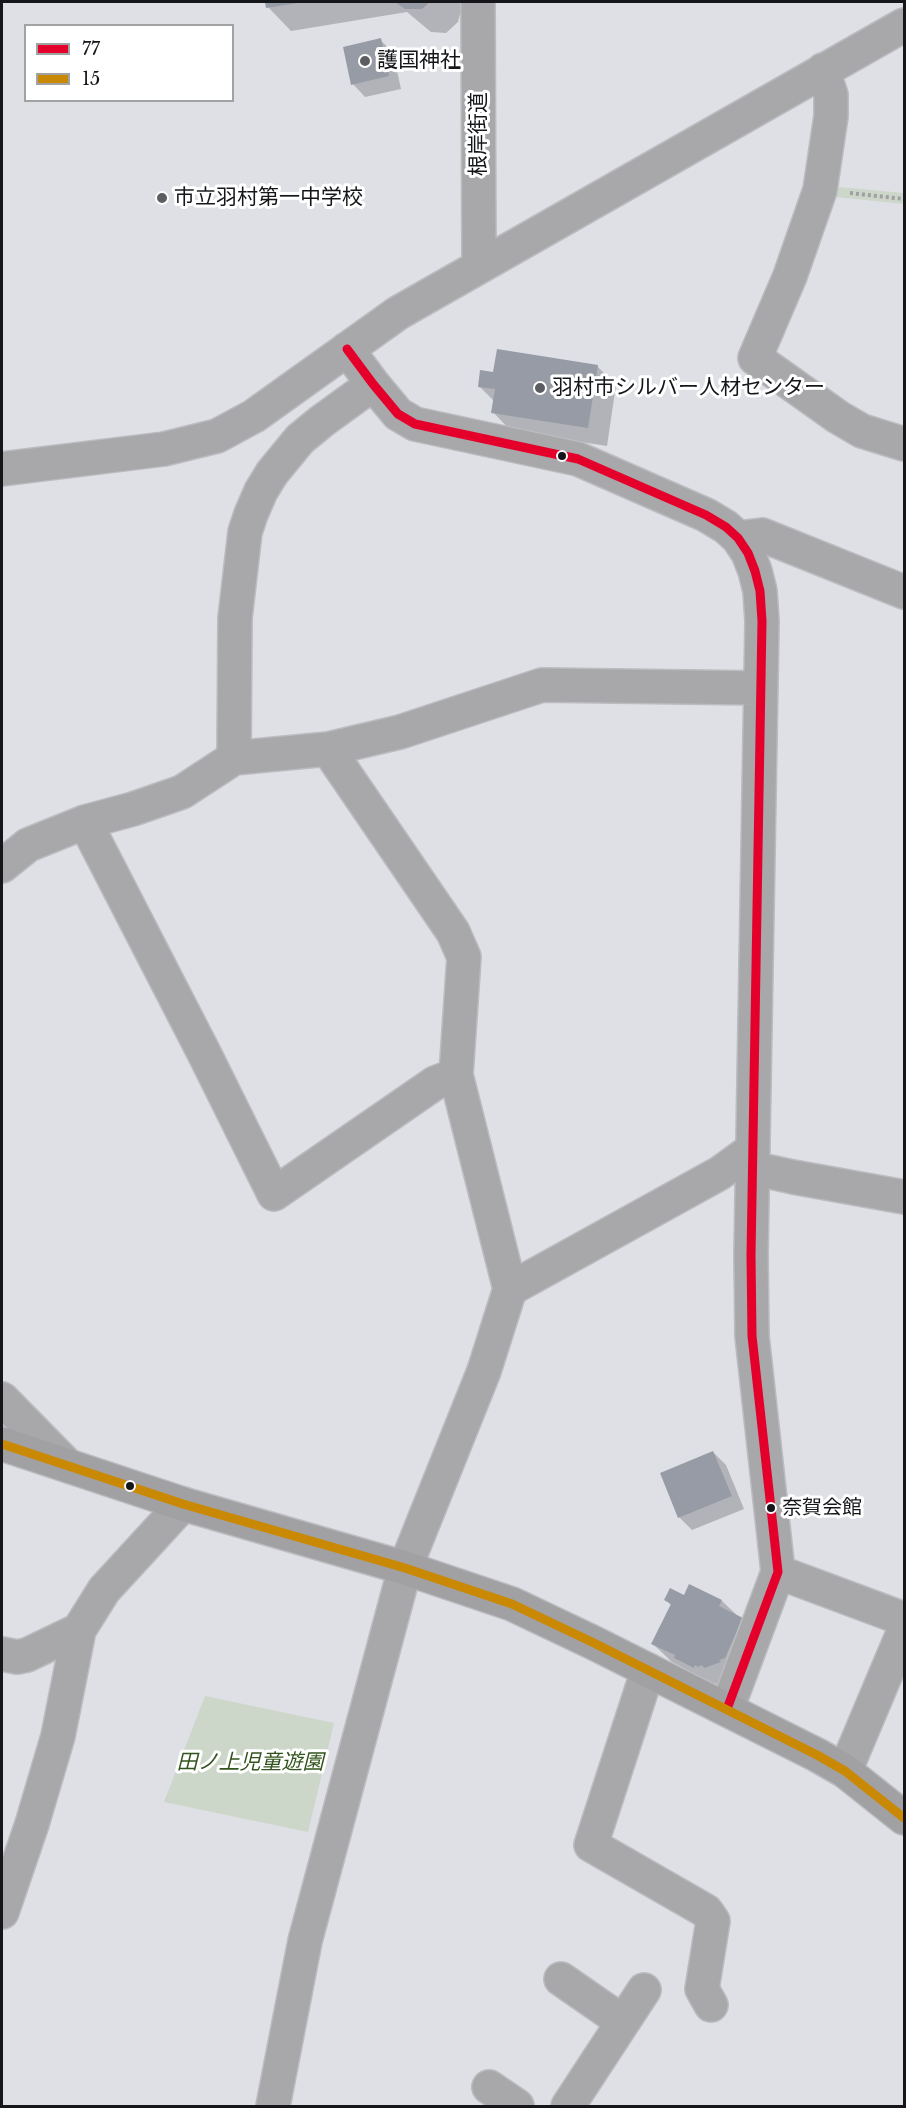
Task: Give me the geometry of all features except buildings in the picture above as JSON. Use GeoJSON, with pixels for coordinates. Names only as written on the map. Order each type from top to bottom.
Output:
{"type":"FeatureCollection","features":[{"type":"Feature","properties":{"kind":"main road"},"geometry":{"type":"LineString","coordinates":[[2,1444],[183,1504],[405,1568],[512,1604],[727,1709],[845,1771],[904,1818]]}},
{"type":"Feature","properties":{"kind":"street","name":"根岸街道"},"geometry":{"type":"LineString","coordinates":[[478,2],[479,266]]}},
{"type":"Feature","properties":{"kind":"street"},"geometry":{"type":"LineString","coordinates":[[2,469],[165,449],[217,436],[254,416],[398,313],[904,25]]}},
{"type":"Feature","properties":{"kind":"street"},"geometry":{"type":"LineString","coordinates":[[823,70],[831,95],[831,116],[820,190],[790,276],[755,358],[838,417],[862,431],[904,444]]}},
{"type":"Feature","properties":{"kind":"street"},"geometry":{"type":"LineString","coordinates":[[347,349],[398,414],[415,424],[578,459],[705,515],[726,527],[738,538],[751,562],[760,591],[762,621],[752,1158],[752,1336],[778,1572],[727,1709]]}},
{"type":"Feature","properties":{"kind":"street"},"geometry":{"type":"LineString","coordinates":[[234,758],[235,618],[245,532],[251,514],[272,473],[300,440],[373,384]]}},
{"type":"Feature","properties":{"kind":"street"},"geometry":{"type":"LineString","coordinates":[[738,538],[762,535],[904,592]]}},
{"type":"Feature","properties":{"kind":"street"},"geometry":{"type":"LineString","coordinates":[[2,866],[28,845],[85,822],[182,792],[234,758],[328,749],[400,732],[542,685],[760,688]]}},
{"type":"Feature","properties":{"kind":"street"},"geometry":{"type":"LineString","coordinates":[[273,2106],[305,1941],[405,1568],[484,1371],[510,1289],[456,1075],[464,957],[453,932],[328,749]]}},
{"type":"Feature","properties":{"kind":"street"},"geometry":{"type":"LineString","coordinates":[[85,822],[274,1194],[435,1083],[456,1075]]}},
{"type":"Feature","properties":{"kind":"street"},"geometry":{"type":"LineString","coordinates":[[510,1289],[720,1173],[752,1158],[793,1177],[904,1197]]}},
{"type":"Feature","properties":{"kind":"street"},"geometry":{"type":"LineString","coordinates":[[2,1399],[67,1465]]}},
{"type":"Feature","properties":{"kind":"street"},"geometry":{"type":"LineString","coordinates":[[2,1912],[32,1824],[58,1736],[79,1630],[104,1590],[183,1504]]}},
{"type":"Feature","properties":{"kind":"street"},"geometry":{"type":"LineString","coordinates":[[778,1572],[904,1619]]}},
{"type":"Feature","properties":{"kind":"street"},"geometry":{"type":"LineString","coordinates":[[2,1654],[17,1657],[27,1655],[79,1630]]}},
{"type":"Feature","properties":{"kind":"street"},"geometry":{"type":"LineString","coordinates":[[845,1771],[904,1631]]}},
{"type":"Feature","properties":{"kind":"street"},"geometry":{"type":"LineString","coordinates":[[648,1670],[591,1845],[705,1911],[713,1922],[702,1989],[711,2005]]}},
{"type":"Feature","properties":{"kind":"street"},"geometry":{"type":"LineString","coordinates":[[561,1979],[623,2022]]}},
{"type":"Feature","properties":{"kind":"street"},"geometry":{"type":"LineString","coordinates":[[568,2106],[644,1990]]}},
{"type":"Feature","properties":{"kind":"street"},"geometry":{"type":"LineString","coordinates":[[489,2087],[517,2106]]}},
{"type":"Feature","properties":{"kind":"path"},"geometry":{"type":"LineString","coordinates":[[820,190],[904,199]]}},
{"type":"Feature","properties":{"kind":"green space"},"geometry":{"type":"Polygon","coordinates":[[[827,186],[904,193],[904,204],[826,196],[827,186]]]}},
{"type":"Feature","properties":{"kind":"green space","name":"田ノ上児童遊園"},"geometry":{"type":"Polygon","coordinates":[[[205,1696],[334,1723],[308,1832],[164,1802],[205,1696]]]}},
{"type":"Feature","properties":{"kind":"transit line","name":"77"},"geometry":{"type":"LineString","coordinates":[[347,349],[398,414],[415,424],[578,459],[706,515],[726,527],[738,538],[748,553],[755,571],[760,591],[762,621],[751,1255],[752,1336],[778,1572],[727,1709]]}},
{"type":"Feature","properties":{"kind":"transit line","name":"15"},"geometry":{"type":"LineString","coordinates":[[2,1444],[183,1504],[405,1568],[512,1604],[817,1755],[845,1771],[904,1818]]}},
{"type":"Feature","properties":{"kind":"place","name":"護国神社"},"geometry":{"type":"Point","coordinates":[365,61]}},
{"type":"Feature","properties":{"kind":"place","name":"市立羽村第一中学校"},"geometry":{"type":"Point","coordinates":[162,198]}},
{"type":"Feature","properties":{"kind":"place","name":"羽村市シルバー人材センター"},"geometry":{"type":"Point","coordinates":[540,388]}},
{"type":"Feature","properties":{"kind":"place","name":"奈賀会館"},"geometry":{"type":"Point","coordinates":[771,1508]}}]}
